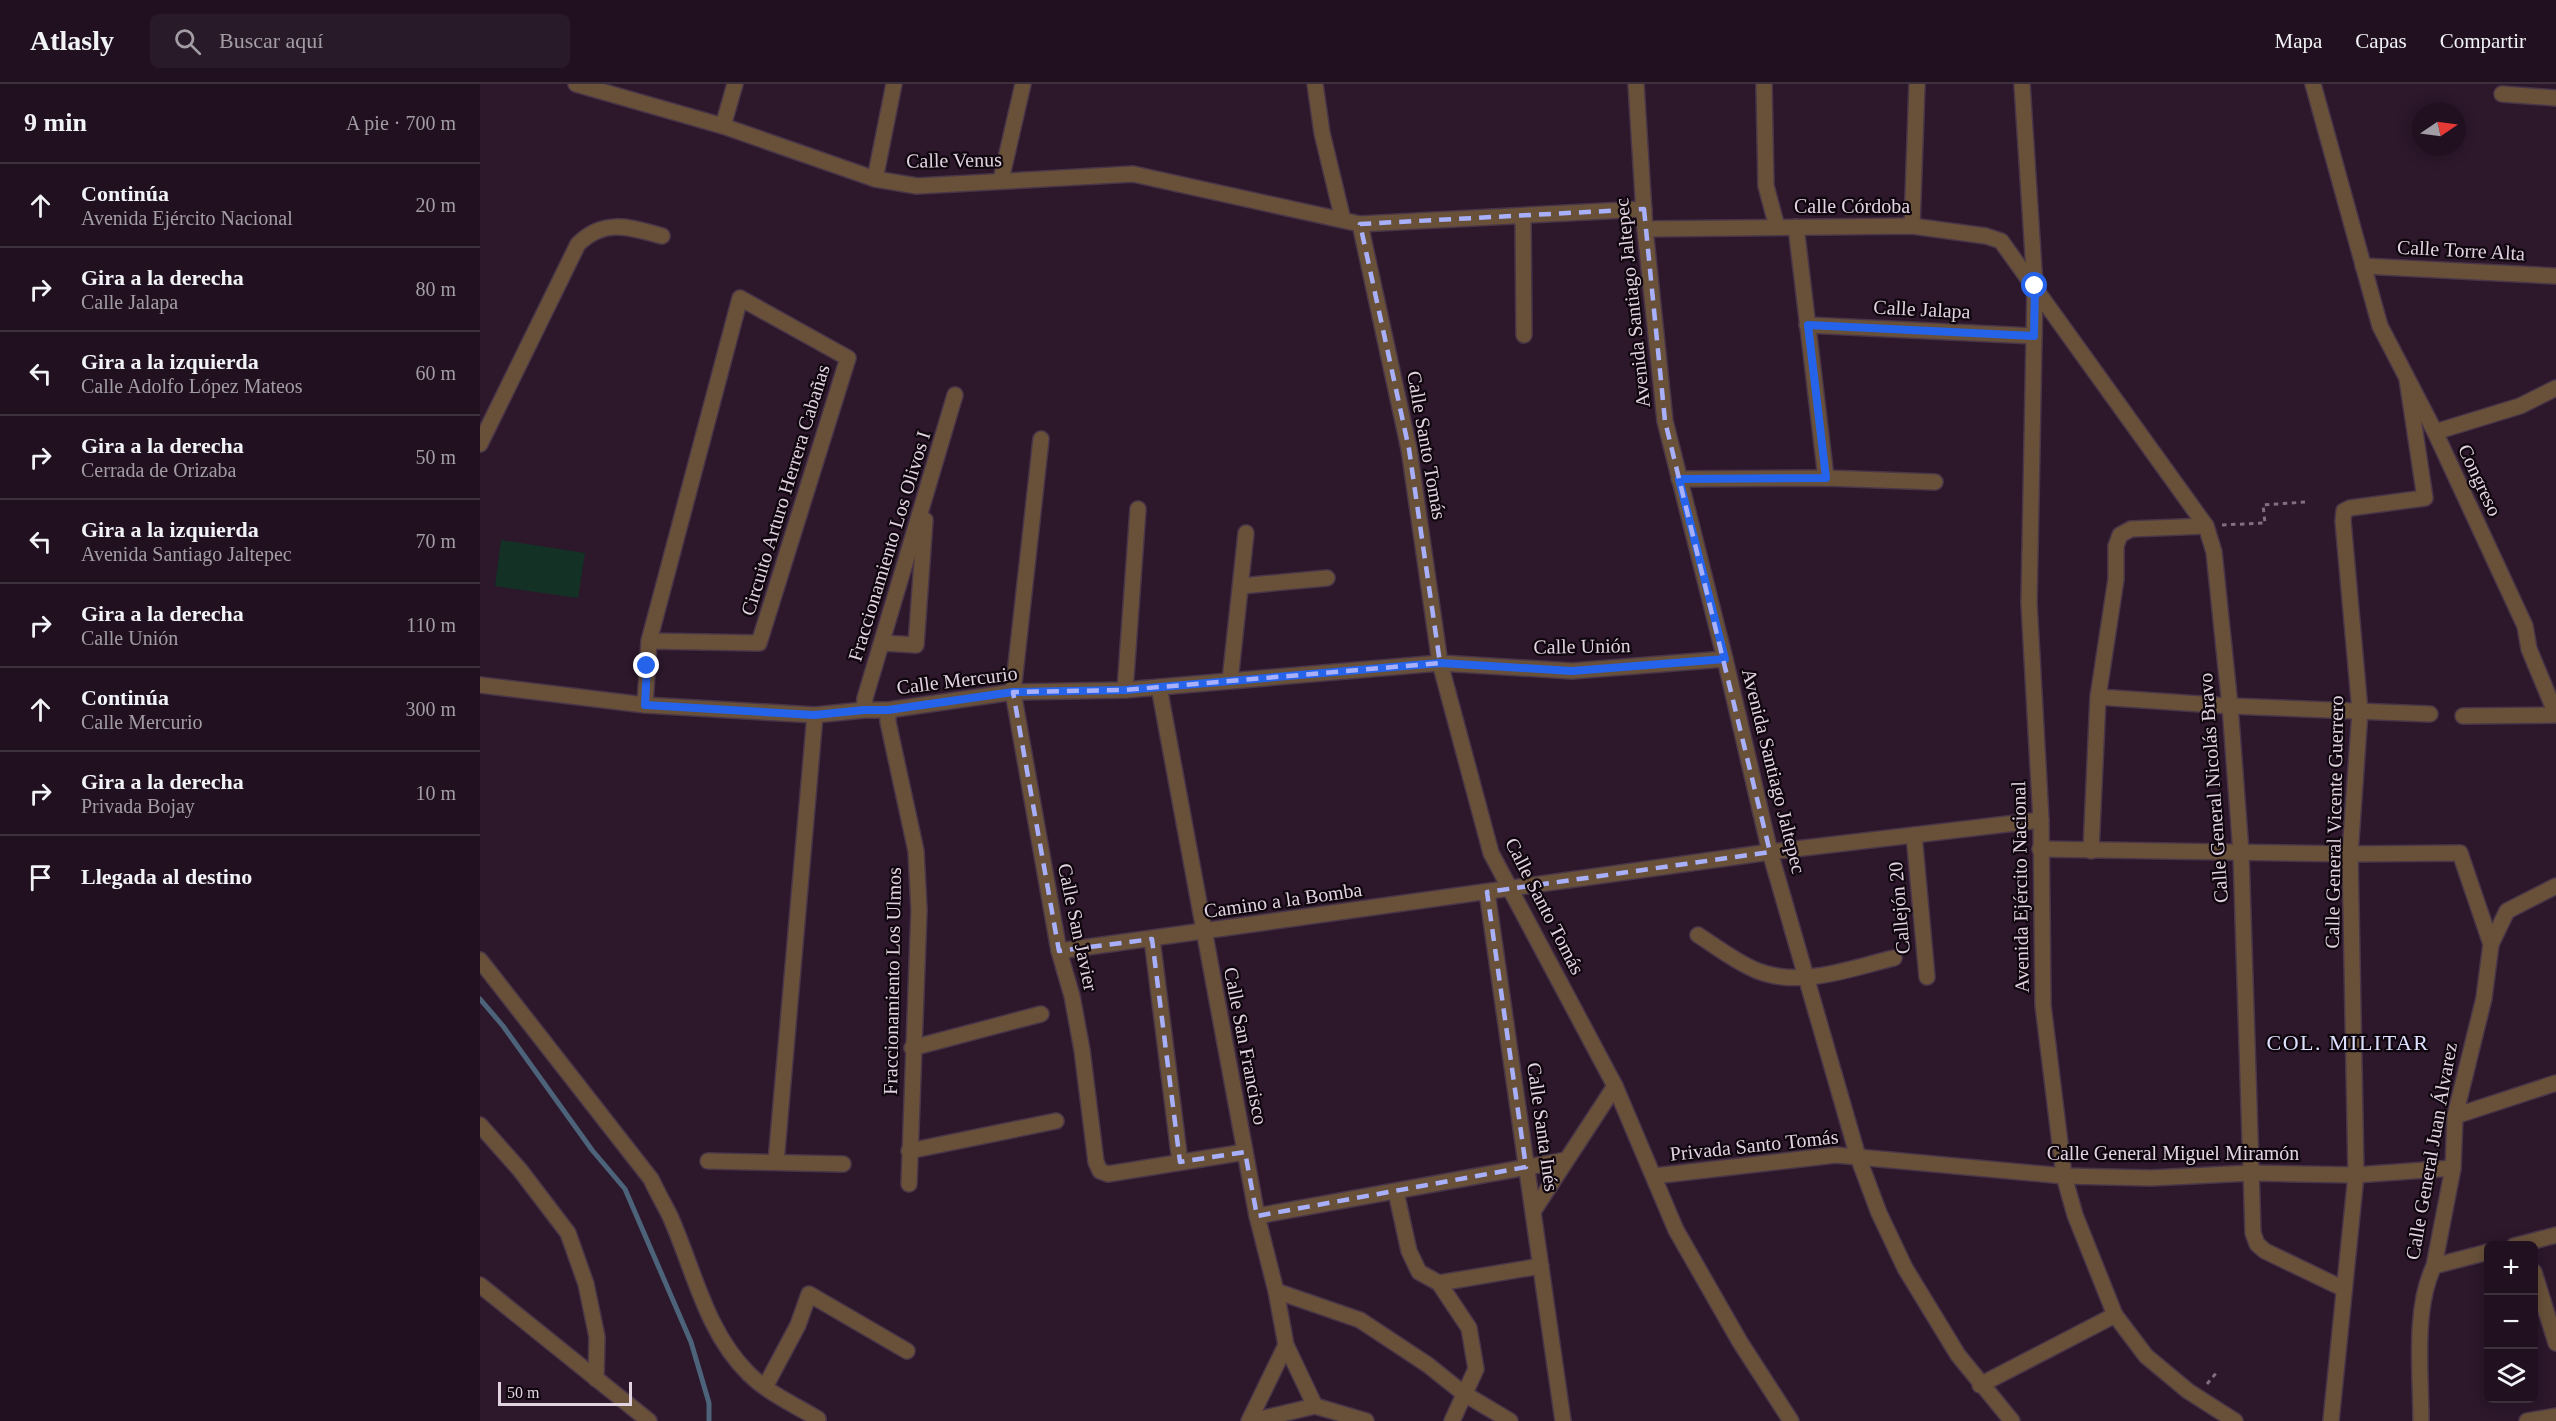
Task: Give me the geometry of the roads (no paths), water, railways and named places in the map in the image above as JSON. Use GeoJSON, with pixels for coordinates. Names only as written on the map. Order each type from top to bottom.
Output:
{"type":"FeatureCollection","features":[{"type":"Feature","properties":{"kind":"street","name":"Calle Venus"},"geometry":{"type":"LineString","coordinates":[[576,84],[597,87],[723,126],[875,179],[917,186],[1133,174],[1343,220]]}},
{"type":"Feature","properties":{"kind":"street"},"geometry":{"type":"LineString","coordinates":[[723,126],[735,84]]}},
{"type":"Feature","properties":{"kind":"street"},"geometry":{"type":"LineString","coordinates":[[875,179],[894,84]]}},
{"type":"Feature","properties":{"kind":"street"},"geometry":{"type":"LineString","coordinates":[[1001,180],[1023,84]]}},
{"type":"Feature","properties":{"kind":"street"},"geometry":{"type":"LineString","coordinates":[[1316,84],[1322,133],[1343,220],[1360,224],[1644,209]]}},
{"type":"Feature","properties":{"kind":"street","name":"Avenida Santiago Jaltepec"},"geometry":{"type":"LineString","coordinates":[[1636,84],[1645,229],[1665,421],[1725,659],[1770,852],[1858,1157],[1879,1213],[1905,1268],[1958,1355],[1980,1385],[2012,1421]]}},
{"type":"Feature","properties":{"kind":"street"},"geometry":{"type":"LineString","coordinates":[[1764,84],[1766,186],[1777,227]]}},
{"type":"Feature","properties":{"kind":"street"},"geometry":{"type":"LineString","coordinates":[[1912,226],[1917,84]]}},
{"type":"Feature","properties":{"kind":"street","name":"Avenida Ejército Nacional"},"geometry":{"type":"LineString","coordinates":[[2022,84],[2035,286],[2030,603],[2041,819],[2043,1005],[2064,1176],[2079,1226],[2115,1315],[2146,1356],[2188,1391],[2235,1421]]}},
{"type":"Feature","properties":{"kind":"street","name":"Congreso"},"geometry":{"type":"LineString","coordinates":[[2313,84],[2380,326],[2435,432],[2525,626],[2529,649],[2556,715]]}},
{"type":"Feature","properties":{"kind":"street"},"geometry":{"type":"LineString","coordinates":[[2502,94],[2556,98]]}},
{"type":"Feature","properties":{"kind":"street"},"geometry":{"type":"LineString","coordinates":[[1523,216],[1524,335]]}},
{"type":"Feature","properties":{"kind":"street","name":"Calle Santo Tomás"},"geometry":{"type":"LineString","coordinates":[[1360,224],[1409,449],[1440,663],[1491,853],[1615,1086],[1682,1240],[1740,1342],[1791,1421]]}},
{"type":"Feature","properties":{"kind":"street"},"geometry":{"type":"LineString","coordinates":[[480,444],[578,244],[586,236],[607,226],[639,229],[662,236]]}},
{"type":"Feature","properties":{"kind":"street","name":"Calle Córdoba"},"geometry":{"type":"LineString","coordinates":[[1645,229],[1912,226],[1986,236],[2001,241],[2035,286]]}},
{"type":"Feature","properties":{"kind":"street"},"geometry":{"type":"LineString","coordinates":[[1796,227],[1826,478]]}},
{"type":"Feature","properties":{"kind":"street","name":"Calle Torre Alta"},"geometry":{"type":"LineString","coordinates":[[2363,266],[2556,276]]}},
{"type":"Feature","properties":{"kind":"street","name":"Calle General Nicolás Bravo"},"geometry":{"type":"LineString","coordinates":[[2035,286],[2206,526],[2214,552],[2230,706],[2241,853],[2253,1233],[2257,1244],[2265,1251],[2344,1289]]}},
{"type":"Feature","properties":{"kind":"street","name":"Circuito Arturo Herrera Cabañas"},"geometry":{"type":"LineString","coordinates":[[645,705],[649,640],[740,298],[848,358],[759,643],[649,640]]}},
{"type":"Feature","properties":{"kind":"street","name":"Calle Jalapa"},"geometry":{"type":"LineString","coordinates":[[1808,325],[2034,336]]}},
{"type":"Feature","properties":{"kind":"street","name":"Calle General Vicente Guerrero"},"geometry":{"type":"LineString","coordinates":[[2331,1421],[2356,1175],[2350,854],[2360,711],[2344,511],[2425,498],[2407,379]]}},
{"type":"Feature","properties":{"kind":"street"},"geometry":{"type":"LineString","coordinates":[[2435,432],[2520,406],[2556,388]]}},
{"type":"Feature","properties":{"kind":"street","name":"Fraccionamiento Los Olivos I"},"geometry":{"type":"LineString","coordinates":[[864,710],[865,698],[955,395]]}},
{"type":"Feature","properties":{"kind":"street","name":"Calle San Javier"},"geometry":{"type":"LineString","coordinates":[[1041,439],[1013,692],[1059,951],[1074,1007],[1082,1050],[1096,1162],[1100,1171],[1108,1174],[1180,1162]]}},
{"type":"Feature","properties":{"kind":"street"},"geometry":{"type":"LineString","coordinates":[[1679,479],[1826,478],[1935,482]]}},
{"type":"Feature","properties":{"kind":"street"},"geometry":{"type":"LineString","coordinates":[[882,643],[916,645],[927,490]]}},
{"type":"Feature","properties":{"kind":"street"},"geometry":{"type":"LineString","coordinates":[[1125,690],[1138,509]]}},
{"type":"Feature","properties":{"kind":"street"},"geometry":{"type":"LineString","coordinates":[[2091,851],[2098,697],[2116,579],[2116,546],[2120,535],[2131,529],[2206,526]]}},
{"type":"Feature","properties":{"kind":"street"},"geometry":{"type":"LineString","coordinates":[[1230,681],[1246,533]]}},
{"type":"Feature","properties":{"kind":"street"},"geometry":{"type":"LineString","coordinates":[[1241,586],[1327,578]]}},
{"type":"Feature","properties":{"kind":"street","name":"Calle Unión"},"geometry":{"type":"LineString","coordinates":[[1440,663],[1572,671],[1725,659]]}},
{"type":"Feature","properties":{"kind":"street","name":"Calle Mercurio"},"geometry":{"type":"LineString","coordinates":[[480,685],[645,705],[814,715],[888,710],[1013,692],[1125,690],[1440,663]]}},
{"type":"Feature","properties":{"kind":"street","name":"Calle San Francisco"},"geometry":{"type":"LineString","coordinates":[[1158,687],[1257,1216],[1276,1291],[1286,1345],[1315,1406]]}},
{"type":"Feature","properties":{"kind":"street"},"geometry":{"type":"LineString","coordinates":[[2098,697],[2230,706],[2430,714]]}},
{"type":"Feature","properties":{"kind":"street","name":"Fraccionamiento Los Ulmos"},"geometry":{"type":"LineString","coordinates":[[888,710],[888,722],[916,851],[919,910],[912,1048],[909,1184]]}},
{"type":"Feature","properties":{"kind":"street"},"geometry":{"type":"LineString","coordinates":[[776,1162],[814,715]]}},
{"type":"Feature","properties":{"kind":"street"},"geometry":{"type":"LineString","coordinates":[[2463,716],[2556,715]]}},
{"type":"Feature","properties":{"kind":"street","name":"Camino a la Bomba"},"geometry":{"type":"LineString","coordinates":[[1059,951],[1770,852],[2041,819]]}},
{"type":"Feature","properties":{"kind":"street","name":"Callejón 20"},"geometry":{"type":"LineString","coordinates":[[1914,835],[1927,977]]}},
{"type":"Feature","properties":{"kind":"street"},"geometry":{"type":"LineString","coordinates":[[2040,849],[2241,853],[2460,853],[2491,944]]}},
{"type":"Feature","properties":{"kind":"street","name":"Calle General Juan Álvarez"},"geometry":{"type":"LineString","coordinates":[[2421,1421],[2421,1331],[2427,1281],[2434,1266],[2453,1168],[2455,1116],[2484,998],[2491,944],[2507,911],[2556,886]]}},
{"type":"Feature","properties":{"kind":"street","name":"Calle Santa Inés"},"geometry":{"type":"LineString","coordinates":[[1487,892],[1563,1421]]}},
{"type":"Feature","properties":{"kind":"street"},"geometry":{"type":"LineString","coordinates":[[1698,935],[1759,971],[1790,978],[1806,977],[1894,958]]}},
{"type":"Feature","properties":{"kind":"street"},"geometry":{"type":"LineString","coordinates":[[1152,939],[1180,1162],[1245,1152]]}},
{"type":"Feature","properties":{"kind":"street"},"geometry":{"type":"LineString","coordinates":[[480,960],[651,1179],[670,1217],[703,1303],[730,1354],[750,1376],[818,1419]]}},
{"type":"Feature","properties":{"kind":"street"},"geometry":{"type":"LineString","coordinates":[[912,1048],[1041,1014]]}},
{"type":"Feature","properties":{"kind":"street"},"geometry":{"type":"LineString","coordinates":[[1534,1210],[1615,1086]]}},
{"type":"Feature","properties":{"kind":"street"},"geometry":{"type":"LineString","coordinates":[[2455,1116],[2554,1089]]}},
{"type":"Feature","properties":{"kind":"street"},"geometry":{"type":"LineString","coordinates":[[909,1151],[1056,1121]]}},
{"type":"Feature","properties":{"kind":"street"},"geometry":{"type":"LineString","coordinates":[[481,1127],[520,1170],[568,1233],[586,1284],[597,1337],[596,1379]]}},
{"type":"Feature","properties":{"kind":"street","name":"Privada Santo Tomás"},"geometry":{"type":"LineString","coordinates":[[1654,1176],[1836,1155],[1858,1157]]}},
{"type":"Feature","properties":{"kind":"street","name":"Calle General Miguel Miramón"},"geometry":{"type":"LineString","coordinates":[[1858,1157],[2064,1176],[2151,1178],[2251,1173],[2356,1175],[2453,1168]]}},
{"type":"Feature","properties":{"kind":"street"},"geometry":{"type":"LineString","coordinates":[[1257,1216],[1566,1160]]}},
{"type":"Feature","properties":{"kind":"street"},"geometry":{"type":"LineString","coordinates":[[708,1161],[843,1164]]}},
{"type":"Feature","properties":{"kind":"street"},"geometry":{"type":"LineString","coordinates":[[1395,1192],[1408,1251],[1419,1272],[1439,1283],[1469,1328],[1476,1369],[1452,1421]]}},
{"type":"Feature","properties":{"kind":"street"},"geometry":{"type":"LineString","coordinates":[[2535,1241],[2556,1235]]}},
{"type":"Feature","properties":{"kind":"street"},"geometry":{"type":"LineString","coordinates":[[2434,1266],[2484,1253]]}},
{"type":"Feature","properties":{"kind":"street"},"geometry":{"type":"LineString","coordinates":[[1439,1283],[1541,1266]]}},
{"type":"Feature","properties":{"kind":"street"},"geometry":{"type":"LineString","coordinates":[[480,1285],[649,1421]]}},
{"type":"Feature","properties":{"kind":"street"},"geometry":{"type":"LineString","coordinates":[[2538,1285],[2556,1342]]}},
{"type":"Feature","properties":{"kind":"street"},"geometry":{"type":"LineString","coordinates":[[1276,1291],[1360,1320],[1428,1365],[1464,1393],[1510,1421]]}},
{"type":"Feature","properties":{"kind":"street"},"geometry":{"type":"LineString","coordinates":[[765,1387],[798,1325],[809,1294],[907,1351]]}},
{"type":"Feature","properties":{"kind":"street"},"geometry":{"type":"LineString","coordinates":[[1980,1385],[2115,1315]]}},
{"type":"Feature","properties":{"kind":"street"},"geometry":{"type":"LineString","coordinates":[[1250,1421],[1286,1345]]}},
{"type":"Feature","properties":{"kind":"street"},"geometry":{"type":"LineString","coordinates":[[1250,1421],[1315,1406],[1366,1421]]}},
{"type":"Feature","properties":{"kind":"street"},"geometry":{"type":"LineString","coordinates":[[2528,1421],[2556,1416]]}},
{"type":"Feature","properties":{"kind":"waterway"},"geometry":{"type":"LineString","coordinates":[[480,999],[503,1026],[592,1150],[625,1189],[691,1342],[709,1403],[709,1421]]}},
{"type":"Feature","properties":{"kind":"district","name":"COL. MILITAR"},"geometry":{"type":"Point","coordinates":[2348,1042]}}]}
